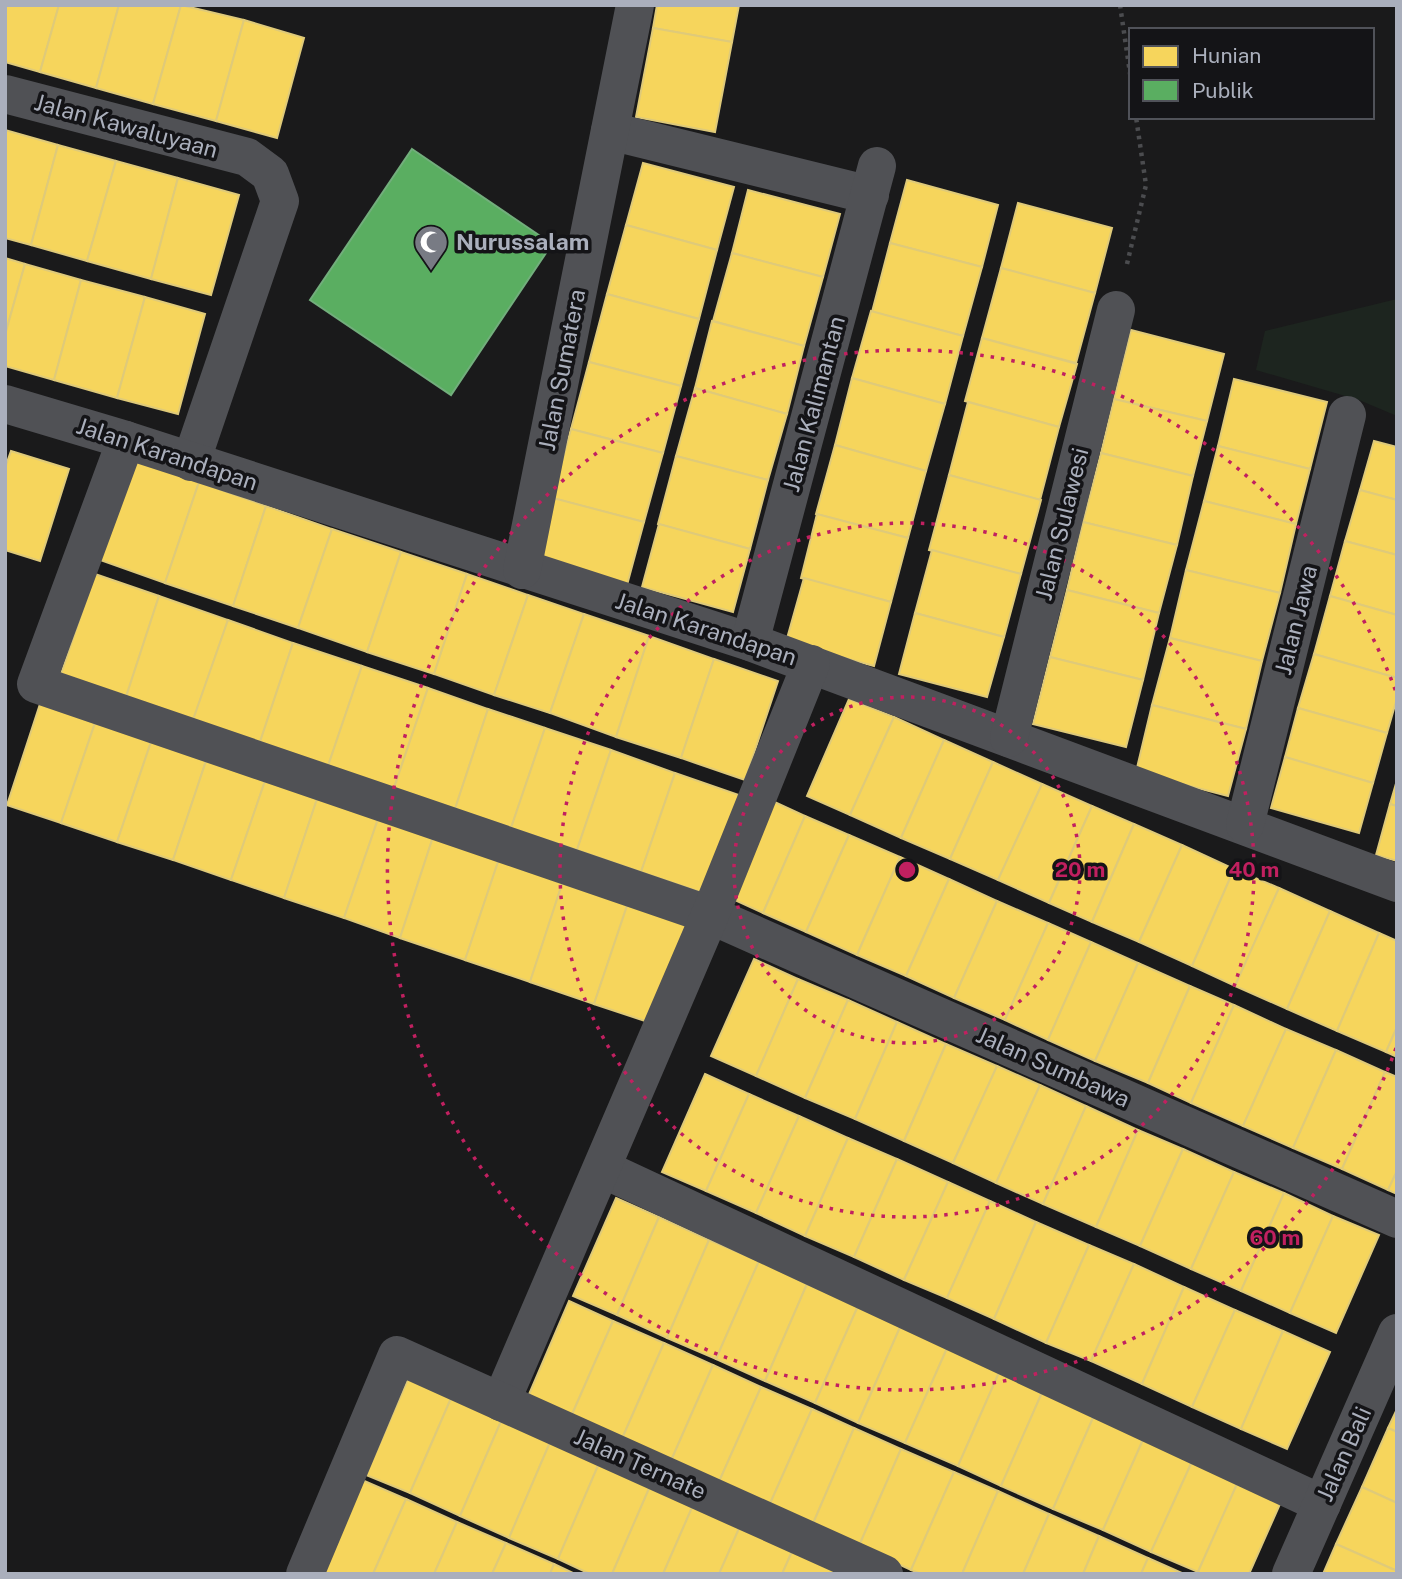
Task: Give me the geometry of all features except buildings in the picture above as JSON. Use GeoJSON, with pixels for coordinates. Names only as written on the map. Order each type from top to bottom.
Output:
{"type":"FeatureCollection","features":[{"type":"Feature","properties":{"kind":"street","name":"Jalan Sumatera"},"geometry":{"type":"LineString","coordinates":[[522,570],[635,5]]}},
{"type":"Feature","properties":{"kind":"street","name":"Jalan Kawaluyaan"},"geometry":{"type":"LineString","coordinates":[[5,94],[247,157],[270,174],[280,201],[191,462]]}},
{"type":"Feature","properties":{"kind":"street","name":"Jalan Kalimantan"},"geometry":{"type":"LineString","coordinates":[[610,131],[874,181],[750,642]]}},
{"type":"Feature","properties":{"kind":"street","name":"Jalan Sulawesi"},"geometry":{"type":"LineString","coordinates":[[1009,738],[1116,310]]}},
{"type":"Feature","properties":{"kind":"street","name":"Jalan Karandapan"},"geometry":{"type":"LineString","coordinates":[[5,404],[126,440],[750,642],[1397,883]]}},
{"type":"Feature","properties":{"kind":"street","name":"Jalan Jawa"},"geometry":{"type":"LineString","coordinates":[[1245,825],[1347,415]]}},
{"type":"Feature","properties":{"kind":"street","name":"Jalan Sumbawa"},"geometry":{"type":"LineString","coordinates":[[126,440],[36,684],[710,915],[1397,1219]]}},
{"type":"Feature","properties":{"kind":"street"},"geometry":{"type":"LineString","coordinates":[[501,1402],[710,915],[811,664]]}},
{"type":"Feature","properties":{"kind":"street"},"geometry":{"type":"LineString","coordinates":[[603,1169],[1322,1504]]}},
{"type":"Feature","properties":{"kind":"street","name":"Jalan Bali"},"geometry":{"type":"LineString","coordinates":[[1291,1574],[1397,1334]]}},
{"type":"Feature","properties":{"kind":"street","name":"Jalan Ternate"},"geometry":{"type":"LineString","coordinates":[[305,1574],[397,1355],[884,1574]]}},
{"type":"Feature","properties":{"kind":"path"},"geometry":{"type":"LineString","coordinates":[[1120,5],[1129,66]]}},
{"type":"Feature","properties":{"kind":"path"},"geometry":{"type":"LineString","coordinates":[[1116,310],[1146,185],[1136,119]]}},
{"type":"Feature","properties":{"kind":"shaded area"},"geometry":{"type":"Polygon","coordinates":[[[1397,299],[1397,416],[1359,400],[1256,370],[1265,331],[1397,299]]]}},
{"type":"Feature","properties":{"kind":"place","name":"Nurussalam"},"geometry":{"type":"Point","coordinates":[431,272]}}]}
